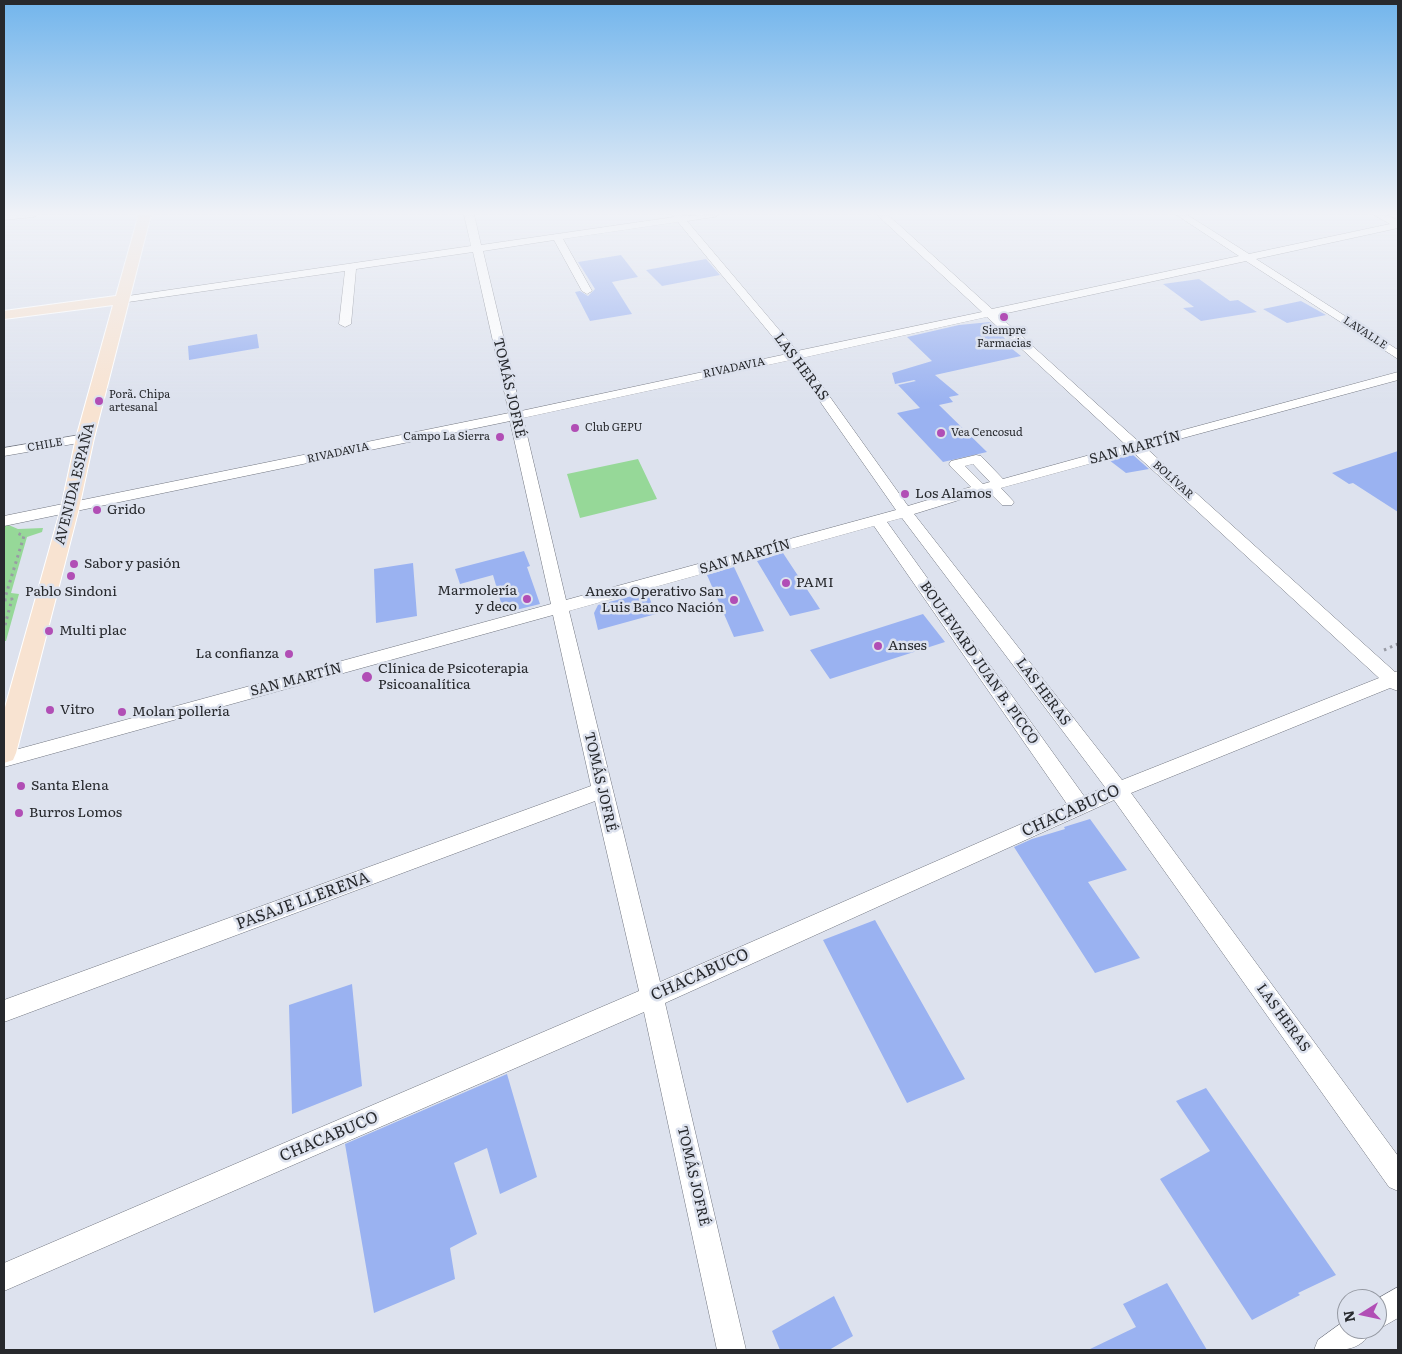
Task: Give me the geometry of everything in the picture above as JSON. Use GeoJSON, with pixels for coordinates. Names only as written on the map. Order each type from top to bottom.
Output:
{"type":"FeatureCollection","features":[{"type":"Feature","properties":{"kind":"main road","name":"AVENIDA ESPAÑA"},"geometry":{"type":"LineString","coordinates":[[4,754],[70,508],[85,438],[128,277]]}},
{"type":"Feature","properties":{"kind":"main road"},"geometry":{"type":"LineString","coordinates":[[4,315],[122,300]]}},
{"type":"Feature","properties":{"kind":"street"},"geometry":{"type":"LineString","coordinates":[[122,300],[276,277]]}},
{"type":"Feature","properties":{"kind":"street"},"geometry":{"type":"LineString","coordinates":[[345,324],[350,277]]}},
{"type":"Feature","properties":{"kind":"street","name":"TOMÁS JOFRÉ"},"geometry":{"type":"LineString","coordinates":[[484,277],[732,1350]]}},
{"type":"Feature","properties":{"kind":"street"},"geometry":{"type":"LineString","coordinates":[[580,277],[587,290]]}},
{"type":"Feature","properties":{"kind":"street","name":"LAS HERAS"},"geometry":{"type":"LineString","coordinates":[[729,277],[794,355],[906,512],[1118,790],[1398,1178]]}},
{"type":"Feature","properties":{"kind":"street","name":"BOLÍVAR"},"geometry":{"type":"LineString","coordinates":[[952,277],[1396,680]]}},
{"type":"Feature","properties":{"kind":"street","name":"RIVADAVIA"},"geometry":{"type":"LineString","coordinates":[[8,526],[70,508],[515,416],[1161,277]]}},
{"type":"Feature","properties":{"kind":"street","name":"LAVALLE"},"geometry":{"type":"LineString","coordinates":[[1278,277],[1398,355]]}},
{"type":"Feature","properties":{"kind":"street","name":"SAN MARTÍN"},"geometry":{"type":"LineString","coordinates":[[4,760],[878,520],[990,486],[1398,376]]}},
{"type":"Feature","properties":{"kind":"street","name":"CHILE"},"geometry":{"type":"LineString","coordinates":[[4,452],[85,438]]}},
{"type":"Feature","properties":{"kind":"street"},"geometry":{"type":"LineString","coordinates":[[990,486],[1007,502]]}},
{"type":"Feature","properties":{"kind":"street","name":"BOULEVARD JUAN B. PICCO"},"geometry":{"type":"LineString","coordinates":[[878,520],[1080,807]]}},
{"type":"Feature","properties":{"kind":"street","name":"CHACABUCO"},"geometry":{"type":"LineString","coordinates":[[4,1277],[652,997],[1118,790],[1396,680]]}},
{"type":"Feature","properties":{"kind":"street","name":"PASAJE LLERENA"},"geometry":{"type":"LineString","coordinates":[[4,1011],[602,790]]}},
{"type":"Feature","properties":{"kind":"street"},"geometry":{"type":"LineString","coordinates":[[1387,1309],[1398,1301]]}},
{"type":"Feature","properties":{"kind":"street"},"geometry":{"type":"LineString","coordinates":[[1328,1350],[1344,1339]]}},
{"type":"Feature","properties":{"kind":"path"},"geometry":{"type":"LineString","coordinates":[[4,601],[24,536],[8,526]]}},
{"type":"Feature","properties":{"kind":"path"},"geometry":{"type":"LineString","coordinates":[[4,601],[12,599],[4,629]]}},
{"type":"Feature","properties":{"kind":"path"},"geometry":{"type":"LineString","coordinates":[[1384,650],[1398,644]]}},
{"type":"Feature","properties":{"kind":"green space"},"geometry":{"type":"Polygon","coordinates":[[[638,459],[657,499],[580,518],[567,474],[638,459]]]}},
{"type":"Feature","properties":{"kind":"green space"},"geometry":{"type":"Polygon","coordinates":[[[4,523],[18,529],[43,528],[42,532],[27,537],[11,593],[19,594],[6,641],[4,641],[4,523]]]}},
{"type":"Feature","properties":{"kind":"building"},"geometry":{"type":"Polygon","coordinates":[[[588,277],[637,277],[612,282],[632,314],[590,321],[575,292],[580,291],[588,296],[595,289],[588,277]]]}},
{"type":"Feature","properties":{"kind":"building"},"geometry":{"type":"Polygon","coordinates":[[[653,277],[708,277],[662,286],[653,277]]]}},
{"type":"Feature","properties":{"kind":"building"},"geometry":{"type":"Polygon","coordinates":[[[1199,279],[1230,301],[1238,300],[1257,312],[1201,321],[1183,308],[1194,307],[1163,284],[1199,279]]]}},
{"type":"Feature","properties":{"kind":"building"},"geometry":{"type":"Polygon","coordinates":[[[1301,301],[1326,315],[1287,323],[1263,309],[1301,301]]]}},
{"type":"Feature","properties":{"kind":"building"},"geometry":{"type":"Polygon","coordinates":[[[990,322],[999,330],[1011,348],[1021,356],[935,375],[959,395],[949,397],[953,402],[939,405],[987,452],[943,462],[897,413],[920,408],[898,385],[916,381],[895,384],[892,373],[932,361],[907,337],[959,325],[990,322]]]}},
{"type":"Feature","properties":{"kind":"building"},"geometry":{"type":"Polygon","coordinates":[[[257,334],[259,348],[189,360],[188,346],[257,334]]]}},
{"type":"Feature","properties":{"kind":"building"},"geometry":{"type":"Polygon","coordinates":[[[1398,451],[1398,512],[1353,483],[1349,484],[1332,473],[1398,451]]]}},
{"type":"Feature","properties":{"kind":"building"},"geometry":{"type":"Polygon","coordinates":[[[1133,455],[1149,469],[1126,473],[1109,460],[1133,455]]]}},
{"type":"Feature","properties":{"kind":"building"},"geometry":{"type":"Polygon","coordinates":[[[524,551],[530,566],[527,567],[540,604],[504,613],[493,575],[460,584],[455,569],[524,551]]]}},
{"type":"Feature","properties":{"kind":"building","name":"PAMI"},"geometry":{"type":"Polygon","coordinates":[[[783,553],[820,609],[790,616],[757,561],[783,553]]]}},
{"type":"Feature","properties":{"kind":"building"},"geometry":{"type":"Polygon","coordinates":[[[413,563],[417,616],[376,623],[374,569],[413,563]]]}},
{"type":"Feature","properties":{"kind":"building","name":"Anexo Operativo San Luis Banco Nación"},"geometry":{"type":"Polygon","coordinates":[[[734,567],[764,631],[734,637],[707,575],[734,567]]]}},
{"type":"Feature","properties":{"kind":"building"},"geometry":{"type":"Polygon","coordinates":[[[647,592],[656,614],[598,630],[594,613],[598,605],[647,592]]]}},
{"type":"Feature","properties":{"kind":"building","name":"Anses"},"geometry":{"type":"Polygon","coordinates":[[[923,614],[945,642],[830,679],[810,650],[923,614]]]}},
{"type":"Feature","properties":{"kind":"building"},"geometry":{"type":"Polygon","coordinates":[[[1090,819],[1127,870],[1088,882],[1140,958],[1095,973],[1014,847],[1090,819]]]}},
{"type":"Feature","properties":{"kind":"building"},"geometry":{"type":"Polygon","coordinates":[[[875,920],[965,1079],[907,1103],[823,940],[875,920]]]}},
{"type":"Feature","properties":{"kind":"building"},"geometry":{"type":"Polygon","coordinates":[[[352,984],[362,1086],[292,1114],[289,1005],[352,984]]]}},
{"type":"Feature","properties":{"kind":"building"},"geometry":{"type":"Polygon","coordinates":[[[507,1074],[537,1177],[500,1194],[487,1148],[454,1163],[477,1234],[450,1248],[455,1279],[374,1313],[345,1144],[507,1074]]]}},
{"type":"Feature","properties":{"kind":"building"},"geometry":{"type":"Polygon","coordinates":[[[1206,1088],[1336,1275],[1298,1293],[1300,1295],[1252,1320],[1160,1179],[1210,1151],[1176,1101],[1206,1088]]]}},
{"type":"Feature","properties":{"kind":"building"},"geometry":{"type":"Polygon","coordinates":[[[1167,1283],[1207,1350],[1088,1350],[1136,1327],[1123,1304],[1167,1283]]]}},
{"type":"Feature","properties":{"kind":"building"},"geometry":{"type":"Polygon","coordinates":[[[834,1296],[853,1336],[829,1350],[780,1350],[772,1331],[834,1296]]]}},
{"type":"Feature","properties":{"kind":"place","name":"Siempre Farmacias"},"geometry":{"type":"Point","coordinates":[1004,317]}},
{"type":"Feature","properties":{"kind":"place","name":"Porã. Chipa artesanal"},"geometry":{"type":"Point","coordinates":[99,401]}},
{"type":"Feature","properties":{"kind":"place","name":"Club GEPU"},"geometry":{"type":"Point","coordinates":[575,428]}},
{"type":"Feature","properties":{"kind":"place","name":"Vea Cencosud"},"geometry":{"type":"Point","coordinates":[941,433]}},
{"type":"Feature","properties":{"kind":"place","name":"Campo La Sierra"},"geometry":{"type":"Point","coordinates":[500,437]}},
{"type":"Feature","properties":{"kind":"place","name":"Los Alamos"},"geometry":{"type":"Point","coordinates":[905,494]}},
{"type":"Feature","properties":{"kind":"place","name":"Grido"},"geometry":{"type":"Point","coordinates":[97,510]}},
{"type":"Feature","properties":{"kind":"place","name":"Sabor y pasión"},"geometry":{"type":"Point","coordinates":[74,564]}},
{"type":"Feature","properties":{"kind":"place","name":"Pablo Sindoni"},"geometry":{"type":"Point","coordinates":[71,576]}},
{"type":"Feature","properties":{"kind":"place","name":"PAMI"},"geometry":{"type":"Point","coordinates":[786,583]}},
{"type":"Feature","properties":{"kind":"place","name":"Marmolería y deco"},"geometry":{"type":"Point","coordinates":[527,599]}},
{"type":"Feature","properties":{"kind":"place","name":"Anexo Operativo San Luis Banco Nación"},"geometry":{"type":"Point","coordinates":[734,600]}},
{"type":"Feature","properties":{"kind":"place","name":"Multi plac"},"geometry":{"type":"Point","coordinates":[49,631]}},
{"type":"Feature","properties":{"kind":"place","name":"Anses"},"geometry":{"type":"Point","coordinates":[878,646]}},
{"type":"Feature","properties":{"kind":"place","name":"La confianza"},"geometry":{"type":"Point","coordinates":[289,654]}},
{"type":"Feature","properties":{"kind":"place","name":"Clínica de Psicoterapia Psicoanalítica"},"geometry":{"type":"Point","coordinates":[367,677]}},
{"type":"Feature","properties":{"kind":"place","name":"Vitro"},"geometry":{"type":"Point","coordinates":[50,710]}},
{"type":"Feature","properties":{"kind":"place","name":"Molan pollería"},"geometry":{"type":"Point","coordinates":[122,712]}},
{"type":"Feature","properties":{"kind":"place","name":"Santa Elena"},"geometry":{"type":"Point","coordinates":[21,786]}},
{"type":"Feature","properties":{"kind":"place","name":"Burros Lomos"},"geometry":{"type":"Point","coordinates":[19,813]}}]}
